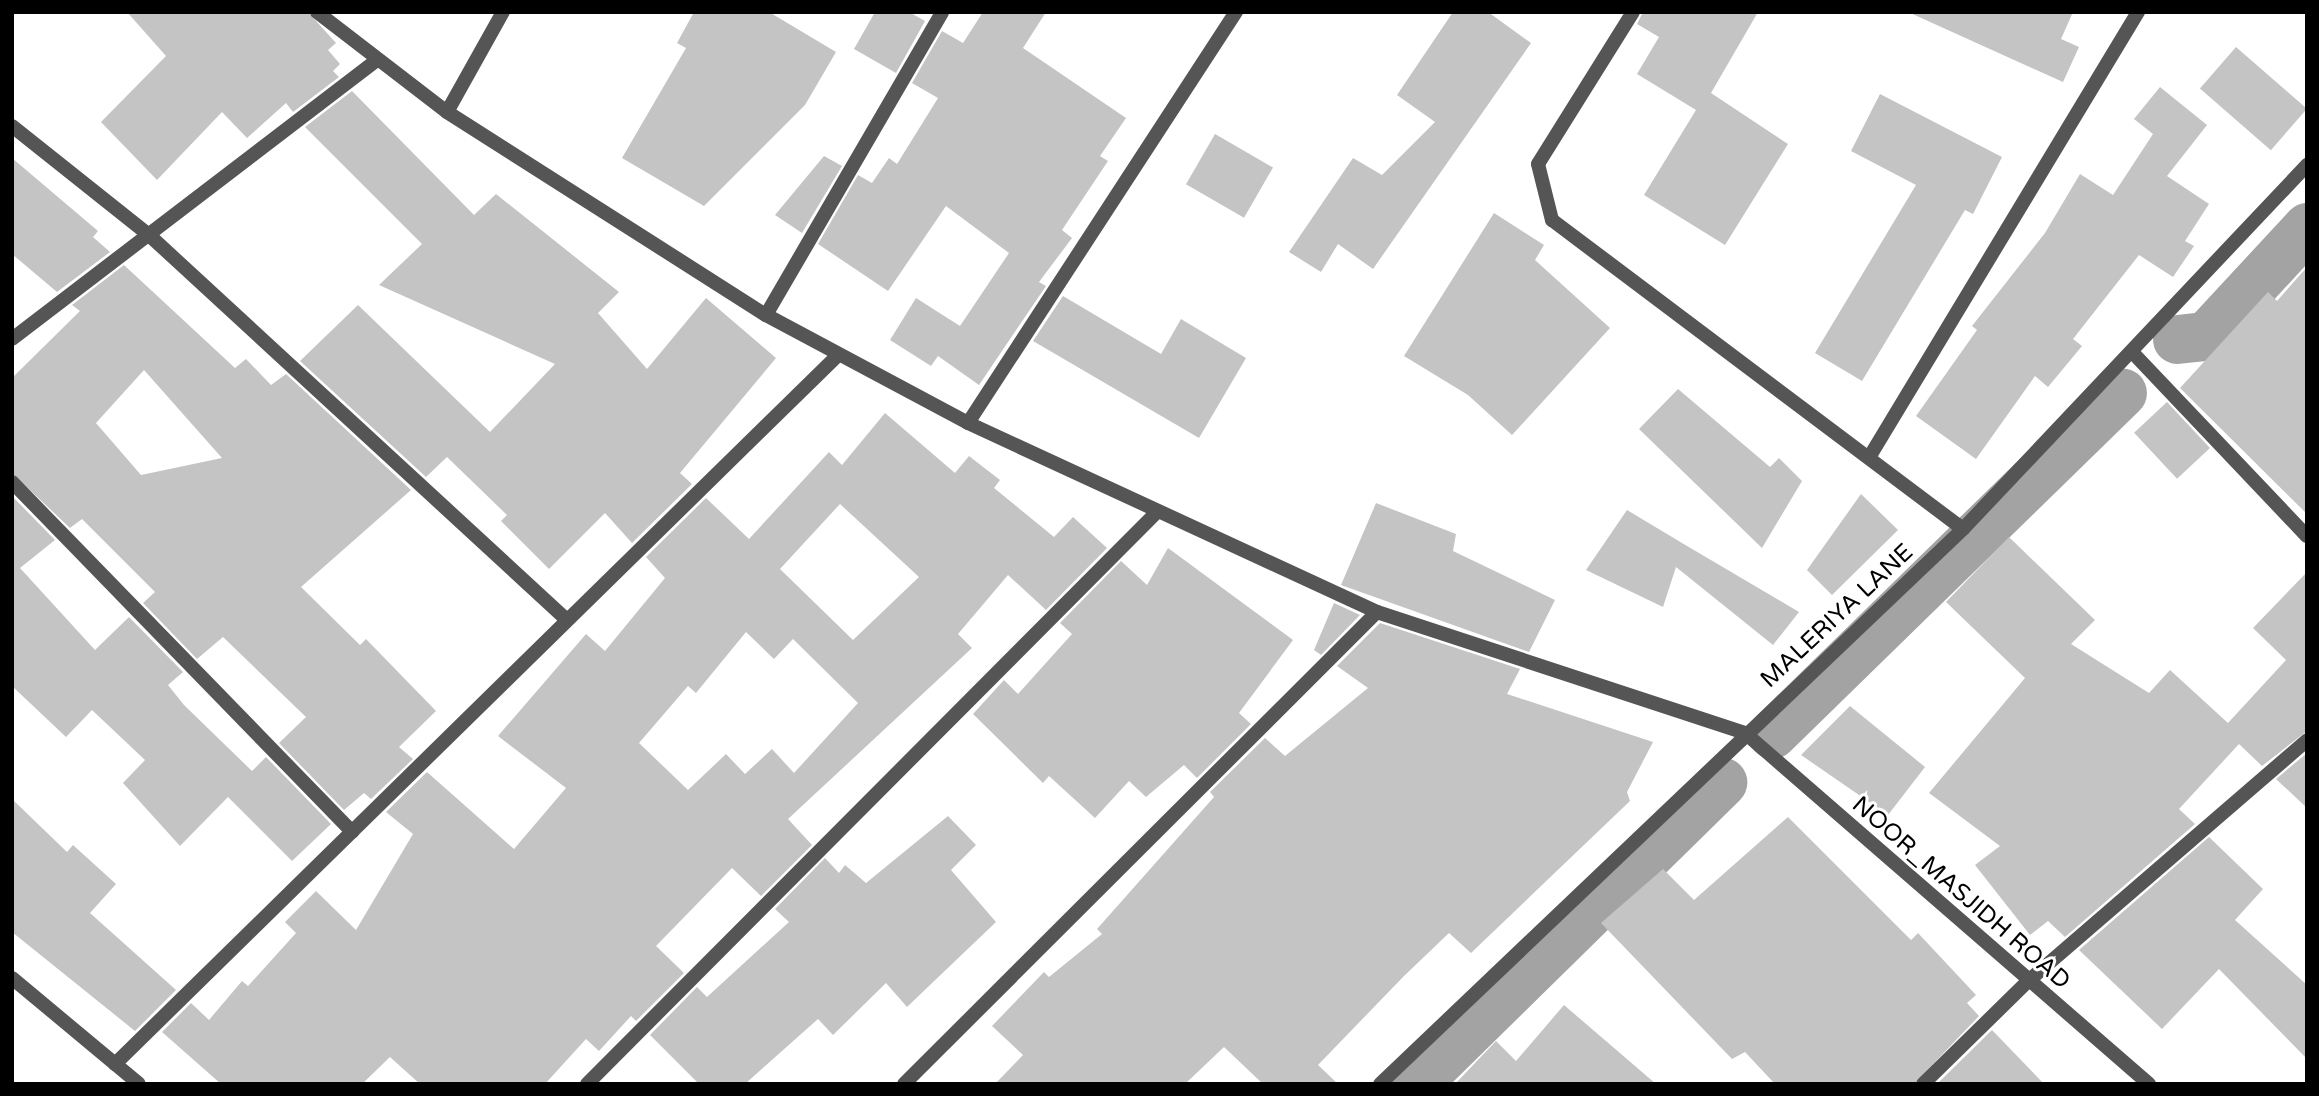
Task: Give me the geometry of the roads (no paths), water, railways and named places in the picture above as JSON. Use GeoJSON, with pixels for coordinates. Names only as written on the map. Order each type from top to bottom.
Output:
{"type":"FeatureCollection","features":[{"type":"Feature","properties":{"kind":"street"},"geometry":{"type":"LineString","coordinates":[[317,12],[447,112],[766,315],[837,356],[1157,512],[1377,612],[1745,733]]}},
{"type":"Feature","properties":{"kind":"street"},"geometry":{"type":"LineString","coordinates":[[447,112],[503,12]]}},
{"type":"Feature","properties":{"kind":"street"},"geometry":{"type":"LineString","coordinates":[[766,315],[942,12]]}},
{"type":"Feature","properties":{"kind":"street"},"geometry":{"type":"LineString","coordinates":[[968,422],[1236,12]]}},
{"type":"Feature","properties":{"kind":"street"},"geometry":{"type":"LineString","coordinates":[[1633,12],[1538,164],[1552,220],[1870,456],[1963,529]]}},
{"type":"Feature","properties":{"kind":"street"},"geometry":{"type":"LineString","coordinates":[[1870,456],[2138,12]]}},
{"type":"Feature","properties":{"kind":"street"},"geometry":{"type":"LineString","coordinates":[[12,339],[377,60]]}},
{"type":"Feature","properties":{"kind":"street"},"geometry":{"type":"LineString","coordinates":[[12,126],[149,235],[568,620]]}},
{"type":"Feature","properties":{"kind":"street","name":"MALERIYA LANE"},"geometry":{"type":"LineString","coordinates":[[1380,1084],[1745,733],[1963,529],[2134,354],[2307,165]]}},
{"type":"Feature","properties":{"kind":"street"},"geometry":{"type":"LineString","coordinates":[[2134,354],[2307,536]]}},
{"type":"Feature","properties":{"kind":"street"},"geometry":{"type":"LineString","coordinates":[[115,1063],[837,356]]}},
{"type":"Feature","properties":{"kind":"street"},"geometry":{"type":"LineString","coordinates":[[12,482],[352,832]]}},
{"type":"Feature","properties":{"kind":"street"},"geometry":{"type":"LineString","coordinates":[[587,1084],[1157,512]]}},
{"type":"Feature","properties":{"kind":"street"},"geometry":{"type":"LineString","coordinates":[[904,1084],[1377,612]]}},
{"type":"Feature","properties":{"kind":"street","name":"NOOR_MASJIDH ROAD"},"geometry":{"type":"LineString","coordinates":[[1745,733],[2027,982],[2149,1084]]}},
{"type":"Feature","properties":{"kind":"street"},"geometry":{"type":"LineString","coordinates":[[1923,1084],[2027,982],[2307,740]]}},
{"type":"Feature","properties":{"kind":"street"},"geometry":{"type":"LineString","coordinates":[[12,978],[139,1084]]}},
{"type":"Feature","properties":{"kind":"waterway"},"geometry":{"type":"LineString","coordinates":[[2177,339],[2206,336],[2307,227]]}},
{"type":"Feature","properties":{"kind":"waterway"},"geometry":{"type":"LineString","coordinates":[[1772,734],[2122,392]]}},
{"type":"Feature","properties":{"kind":"waterway"},"geometry":{"type":"LineString","coordinates":[[1415,1084],[1722,782]]}}]}
